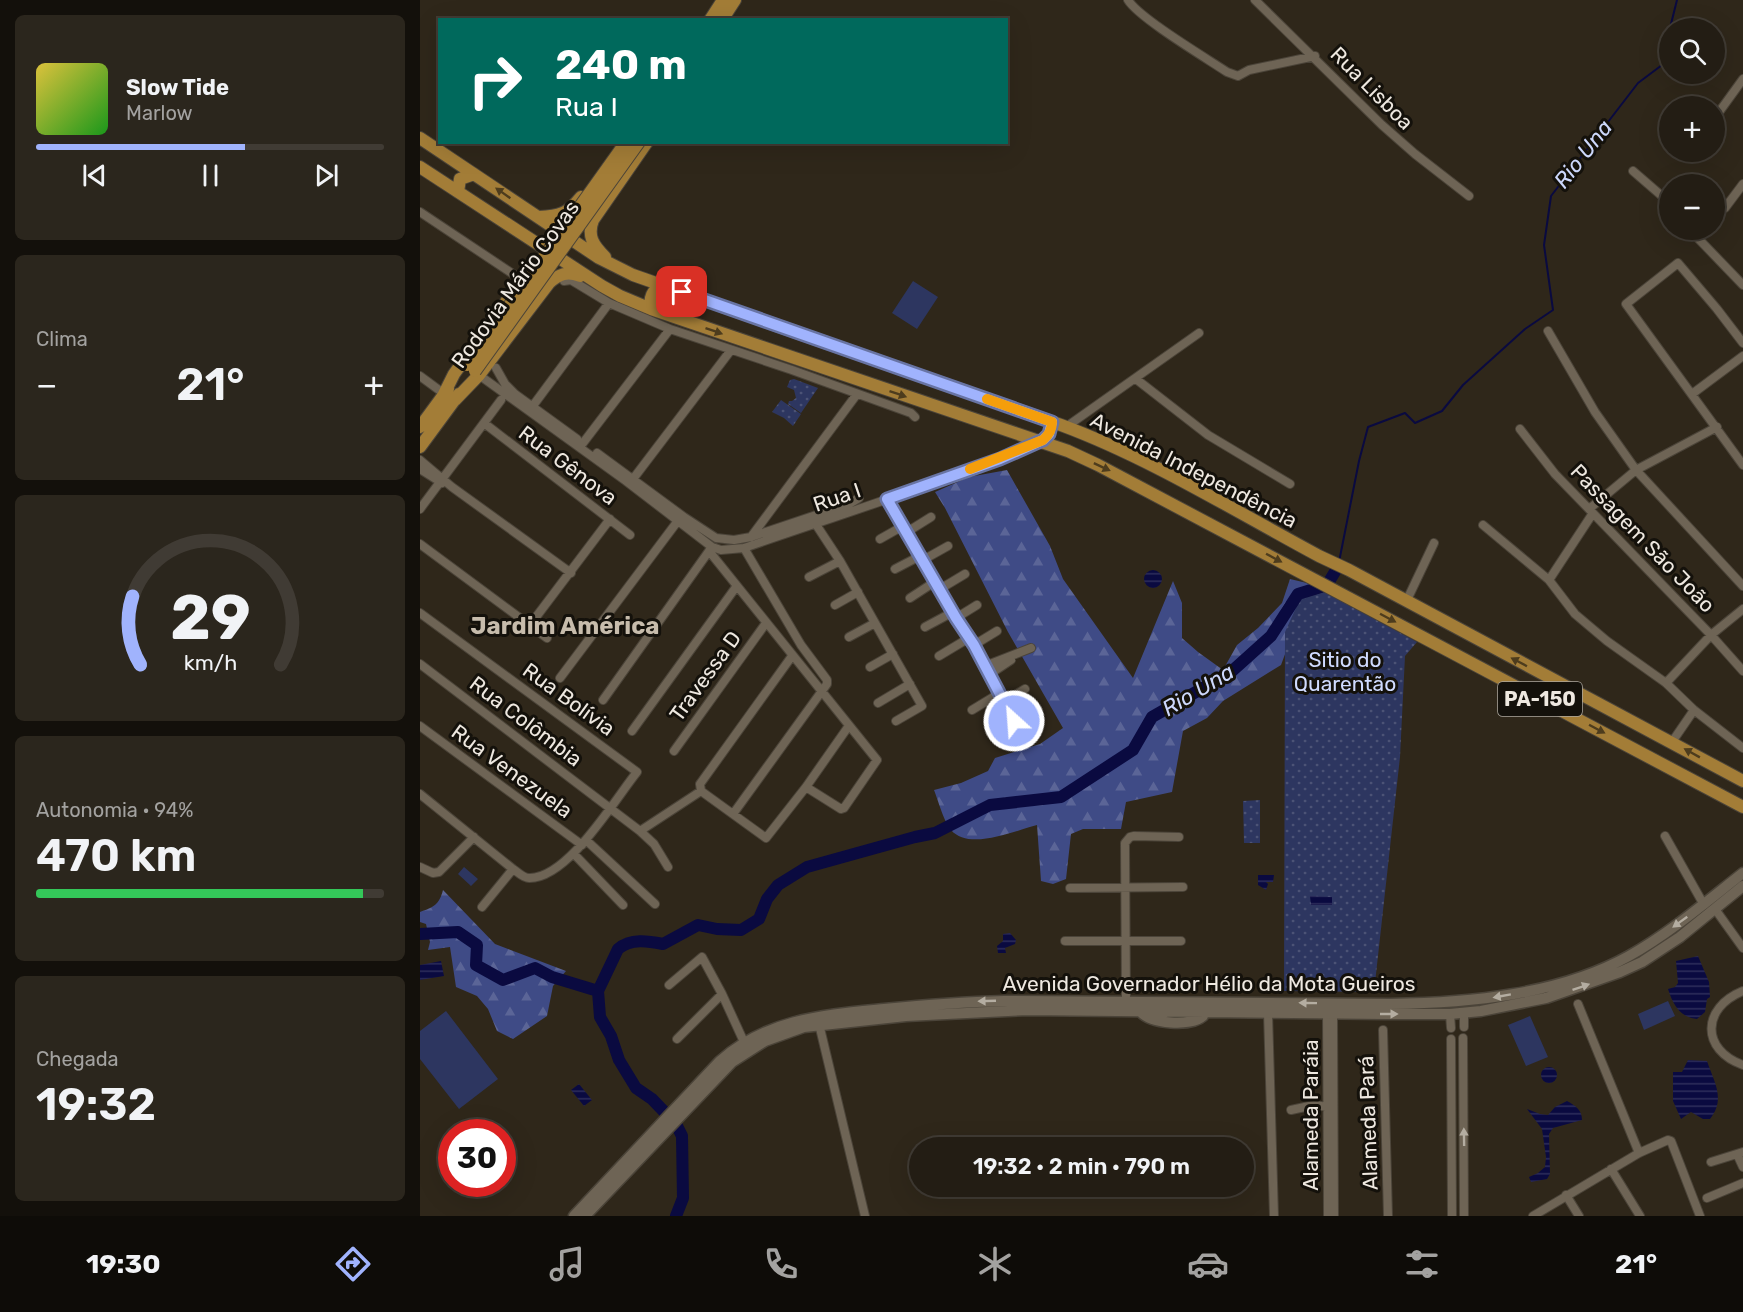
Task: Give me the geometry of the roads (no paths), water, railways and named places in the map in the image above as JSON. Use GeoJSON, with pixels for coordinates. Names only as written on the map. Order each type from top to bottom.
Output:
{"type":"FeatureCollection","features":[{"type":"Feature","properties":{"kind":"main road"},"geometry":{"type":"LineString","coordinates":[[711,18],[723,0]]}},
{"type":"Feature","properties":{"kind":"main road"},"geometry":{"type":"LineString","coordinates":[[723,18],[735,0]]}},
{"type":"Feature","properties":{"kind":"main road","name":"Avenida Independência"},"geometry":{"type":"LineString","coordinates":[[420,138],[616,268],[1052,422],[1138,459],[1743,781]]}},
{"type":"Feature","properties":{"kind":"main road"},"geometry":{"type":"LineString","coordinates":[[539,217],[556,216],[572,208],[619,144]]}},
{"type":"Feature","properties":{"kind":"main road","name":"Rodovia Mário Covas"},"geometry":{"type":"LineString","coordinates":[[474,370],[625,144]]}},
{"type":"Feature","properties":{"kind":"main road","name":"Rodovia Mário Covas"},"geometry":{"type":"LineString","coordinates":[[420,427],[446,395],[474,370],[638,144]]}},
{"type":"Feature","properties":{"kind":"main road"},"geometry":{"type":"LineString","coordinates":[[616,268],[595,246],[590,237],[590,228],[592,220],[645,144]]}},
{"type":"Feature","properties":{"kind":"main road"},"geometry":{"type":"LineString","coordinates":[[432,175],[444,169],[444,154]]}},
{"type":"Feature","properties":{"kind":"main road","name":"Avenida Independência"},"geometry":{"type":"LineString","coordinates":[[420,167],[602,286],[614,300],[651,309],[1068,451],[1119,475],[1743,807]]}},
{"type":"Feature","properties":{"kind":"main road"},"geometry":{"type":"LineString","coordinates":[[458,192],[460,179],[474,174]]}},
{"type":"Feature","properties":{"kind":"main road"},"geometry":{"type":"LineString","coordinates":[[446,395],[454,374],[522,280],[537,254],[536,247],[531,240]]}},
{"type":"Feature","properties":{"kind":"main road"},"geometry":{"type":"LineString","coordinates":[[474,370],[558,275],[572,273],[602,286]]}},
{"type":"Feature","properties":{"kind":"main road"},"geometry":{"type":"LineString","coordinates":[[614,300],[633,289],[633,275]]}},
{"type":"Feature","properties":{"kind":"main road"},"geometry":{"type":"LineString","coordinates":[[651,309],[652,292],[662,285]]}},
{"type":"Feature","properties":{"kind":"main road","name":"Rodovia Mário Covas"},"geometry":{"type":"LineString","coordinates":[[420,447],[446,395]]}},
{"type":"Feature","properties":{"kind":"main road"},"geometry":{"type":"LineString","coordinates":[[1039,441],[1049,434],[1052,422]]}},
{"type":"Feature","properties":{"kind":"main road"},"geometry":{"type":"LineString","coordinates":[[1068,451],[1065,442],[1070,429]]}},
{"type":"Feature","properties":{"kind":"main road","name":"Avenida Governador Hélio da Mota Gueiros"},"geometry":{"type":"LineString","coordinates":[[678,1113],[720,1061],[744,1042],[791,1022],[827,1015],[966,1002],[1126,1002],[1204,1007],[1446,1003],[1515,994],[1579,977],[1627,958],[1704,905],[1743,873]]}},
{"type":"Feature","properties":{"kind":"main road"},"geometry":{"type":"LineString","coordinates":[[1204,1007],[1268,1013],[1450,1014],[1513,1006],[1546,998],[1642,962],[1660,951],[1743,886]]}},
{"type":"Feature","properties":{"kind":"main road","name":"Avenida Governador Hélio da Mota Gueiros"},"geometry":{"type":"LineString","coordinates":[[678,1113],[738,1056],[777,1035],[804,1027],[906,1016],[1002,1011],[1140,1011],[1148,1019],[1175,1022],[1197,1020],[1203,1016],[1204,1007]]}},
{"type":"Feature","properties":{"kind":"main road"},"geometry":{"type":"LineString","coordinates":[[574,1216],[678,1113]]}},
{"type":"Feature","properties":{"kind":"main road"},"geometry":{"type":"LineString","coordinates":[[585,1216],[597,1211],[665,1126]]}},
{"type":"Feature","properties":{"kind":"street"},"geometry":{"type":"LineString","coordinates":[[1128,0],[1133,7],[1168,33],[1227,72],[1238,76],[1249,70],[1314,57]]}},
{"type":"Feature","properties":{"kind":"street","name":"Rua Lisboa"},"geometry":{"type":"LineString","coordinates":[[1255,0],[1382,125],[1469,196]]}},
{"type":"Feature","properties":{"kind":"street"},"geometry":{"type":"LineString","coordinates":[[1725,104],[1743,79]]}},
{"type":"Feature","properties":{"kind":"street"},"geometry":{"type":"LineString","coordinates":[[1633,171],[1659,193]]}},
{"type":"Feature","properties":{"kind":"street"},"geometry":{"type":"LineString","coordinates":[[1725,208],[1743,184]]}},
{"type":"Feature","properties":{"kind":"street"},"geometry":{"type":"LineString","coordinates":[[420,212],[522,280]]}},
{"type":"Feature","properties":{"kind":"street"},"geometry":{"type":"LineString","coordinates":[[1700,240],[1741,280]]}},
{"type":"Feature","properties":{"kind":"street"},"geometry":{"type":"LineString","coordinates":[[1743,343],[1718,309],[1678,263],[1626,304],[1743,465]]}},
{"type":"Feature","properties":{"kind":"street"},"geometry":{"type":"LineString","coordinates":[[564,281],[571,280],[670,329],[910,413],[915,417]]}},
{"type":"Feature","properties":{"kind":"street"},"geometry":{"type":"LineString","coordinates":[[532,407],[614,300]]}},
{"type":"Feature","properties":{"kind":"street"},"geometry":{"type":"LineString","coordinates":[[583,443],[670,329]]}},
{"type":"Feature","properties":{"kind":"street"},"geometry":{"type":"LineString","coordinates":[[1548,331],[1595,412],[1636,470],[1743,586]]}},
{"type":"Feature","properties":{"kind":"street"},"geometry":{"type":"LineString","coordinates":[[1070,429],[1200,333]]}},
{"type":"Feature","properties":{"kind":"street"},"geometry":{"type":"LineString","coordinates":[[633,479],[731,350]]}},
{"type":"Feature","properties":{"kind":"street"},"geometry":{"type":"LineString","coordinates":[[1692,394],[1741,361]]}},
{"type":"Feature","properties":{"kind":"street"},"geometry":{"type":"LineString","coordinates":[[496,368],[509,389],[532,407],[716,538],[734,540],[751,537],[849,504],[859,498]]}},
{"type":"Feature","properties":{"kind":"street"},"geometry":{"type":"LineString","coordinates":[[474,370],[626,481],[710,549],[736,587],[877,760],[844,808],[806,787]]}},
{"type":"Feature","properties":{"kind":"street"},"geometry":{"type":"LineString","coordinates":[[420,376],[446,395]]}},
{"type":"Feature","properties":{"kind":"street"},"geometry":{"type":"LineString","coordinates":[[1136,379],[1208,435],[1290,484]]}},
{"type":"Feature","properties":{"kind":"street"},"geometry":{"type":"LineString","coordinates":[[751,537],[857,394]]}},
{"type":"Feature","properties":{"kind":"street"},"geometry":{"type":"LineString","coordinates":[[420,509],[501,400]]}},
{"type":"Feature","properties":{"kind":"street","name":"Rua Gênova"},"geometry":{"type":"LineString","coordinates":[[484,423],[630,535]]}},
{"type":"Feature","properties":{"kind":"street"},"geometry":{"type":"LineString","coordinates":[[1549,580],[1591,511],[1636,470],[1717,427]]}},
{"type":"Feature","properties":{"kind":"street","name":"Passagem São João"},"geometry":{"type":"LineString","coordinates":[[1520,429],[1555,474],[1743,671]]}},
{"type":"Feature","properties":{"kind":"street","name":"Rua I"},"geometry":{"type":"LineString","coordinates":[[710,549],[744,548],[1000,459],[1039,441]]}},
{"type":"Feature","properties":{"kind":"street"},"geometry":{"type":"LineString","coordinates":[[420,460],[441,480]]}},
{"type":"Feature","properties":{"kind":"street"},"geometry":{"type":"LineString","coordinates":[[420,470],[452,487],[571,573]]}},
{"type":"Feature","properties":{"kind":"street"},"geometry":{"type":"LineString","coordinates":[[887,499],[1005,701],[1014,721]]}},
{"type":"Feature","properties":{"kind":"street"},"geometry":{"type":"LineString","coordinates":[[880,539],[931,517]]}},
{"type":"Feature","properties":{"kind":"street"},"geometry":{"type":"LineString","coordinates":[[530,625],[610,519]]}},
{"type":"Feature","properties":{"kind":"street"},"geometry":{"type":"LineString","coordinates":[[560,678],[677,522]]}},
{"type":"Feature","properties":{"kind":"street"},"geometry":{"type":"LineString","coordinates":[[815,523],[840,561],[922,706],[896,721]]}},
{"type":"Feature","properties":{"kind":"street"},"geometry":{"type":"LineString","coordinates":[[1483,525],[1549,580],[1575,614],[1607,641],[1666,683],[1694,710],[1743,748]]}},
{"type":"Feature","properties":{"kind":"street"},"geometry":{"type":"LineString","coordinates":[[1406,602],[1434,543]]}},
{"type":"Feature","properties":{"kind":"street"},"geometry":{"type":"LineString","coordinates":[[420,544],[547,638]]}},
{"type":"Feature","properties":{"kind":"street"},"geometry":{"type":"LineString","coordinates":[[895,569],[948,546]]}},
{"type":"Feature","properties":{"kind":"street"},"geometry":{"type":"LineString","coordinates":[[732,814],[827,680],[801,645],[744,548]]}},
{"type":"Feature","properties":{"kind":"street"},"geometry":{"type":"LineString","coordinates":[[603,700],[710,549]]}},
{"type":"Feature","properties":{"kind":"street"},"geometry":{"type":"LineString","coordinates":[[809,577],[840,561]]}},
{"type":"Feature","properties":{"kind":"street"},"geometry":{"type":"LineString","coordinates":[[910,598],[965,574]]}},
{"type":"Feature","properties":{"kind":"street"},"geometry":{"type":"LineString","coordinates":[[632,731],[736,587]]}},
{"type":"Feature","properties":{"kind":"street"},"geometry":{"type":"LineString","coordinates":[[835,604],[858,592]]}},
{"type":"Feature","properties":{"kind":"street"},"geometry":{"type":"LineString","coordinates":[[925,627],[977,605]]}},
{"type":"Feature","properties":{"kind":"street"},"geometry":{"type":"LineString","coordinates":[[1666,683],[1711,635],[1743,609]]}},
{"type":"Feature","properties":{"kind":"street","name":"Rua Bolívia"},"geometry":{"type":"LineString","coordinates":[[420,613],[637,772],[610,808]]}},
{"type":"Feature","properties":{"kind":"street","name":"Travessa D"},"geometry":{"type":"LineString","coordinates":[[674,751],[766,623]]}},
{"type":"Feature","properties":{"kind":"street"},"geometry":{"type":"LineString","coordinates":[[849,637],[875,623]]}},
{"type":"Feature","properties":{"kind":"street"},"geometry":{"type":"LineString","coordinates":[[939,656],[997,631]]}},
{"type":"Feature","properties":{"kind":"street"},"geometry":{"type":"LineString","coordinates":[[987,670],[1031,648]]}},
{"type":"Feature","properties":{"kind":"street"},"geometry":{"type":"LineString","coordinates":[[870,667],[893,654]]}},
{"type":"Feature","properties":{"kind":"street"},"geometry":{"type":"LineString","coordinates":[[640,831],[701,787],[792,656]]}},
{"type":"Feature","properties":{"kind":"street"},"geometry":{"type":"LineString","coordinates":[[987,670],[1012,659]]}},
{"type":"Feature","properties":{"kind":"street","name":"Rua Colômbia"},"geometry":{"type":"LineString","coordinates":[[420,664],[640,831],[654,844],[668,867]]}},
{"type":"Feature","properties":{"kind":"street"},"geometry":{"type":"LineString","coordinates":[[878,703],[910,684]]}},
{"type":"Feature","properties":{"kind":"street"},"geometry":{"type":"LineString","coordinates":[[1005,701],[1025,689]]}},
{"type":"Feature","properties":{"kind":"street"},"geometry":{"type":"LineString","coordinates":[[972,710],[1000,693]]}},
{"type":"Feature","properties":{"kind":"street"},"geometry":{"type":"LineString","coordinates":[[1672,742],[1694,710]]}},
{"type":"Feature","properties":{"kind":"street","name":"Rua Venezuela"},"geometry":{"type":"LineString","coordinates":[[420,726],[584,842],[655,904]]}},
{"type":"Feature","properties":{"kind":"street"},"geometry":{"type":"LineString","coordinates":[[701,787],[732,814],[766,838],[806,787],[848,727]]}},
{"type":"Feature","properties":{"kind":"street"},"geometry":{"type":"LineString","coordinates":[[420,794],[527,878],[540,875],[574,854],[610,808]]}},
{"type":"Feature","properties":{"kind":"street"},"geometry":{"type":"LineString","coordinates":[[1126,1002],[1126,839],[1134,836],[1179,837]]}},
{"type":"Feature","properties":{"kind":"street"},"geometry":{"type":"LineString","coordinates":[[1665,836],[1704,905]]}},
{"type":"Feature","properties":{"kind":"street"},"geometry":{"type":"LineString","coordinates":[[420,867],[433,873],[439,872],[474,837]]}},
{"type":"Feature","properties":{"kind":"street"},"geometry":{"type":"LineString","coordinates":[[574,854],[623,905]]}},
{"type":"Feature","properties":{"kind":"street"},"geometry":{"type":"LineString","coordinates":[[482,907],[513,868]]}},
{"type":"Feature","properties":{"kind":"street"},"geometry":{"type":"LineString","coordinates":[[1070,888],[1183,887]]}},
{"type":"Feature","properties":{"kind":"street"},"geometry":{"type":"LineString","coordinates":[[1715,909],[1743,948]]}},
{"type":"Feature","properties":{"kind":"street"},"geometry":{"type":"LineString","coordinates":[[1065,941],[1181,941]]}},
{"type":"Feature","properties":{"kind":"street"},"geometry":{"type":"LineString","coordinates":[[669,985],[702,957],[744,1042]]}},
{"type":"Feature","properties":{"kind":"street"},"geometry":{"type":"LineString","coordinates":[[1743,992],[1720,1005],[1712,1021],[1711,1029],[1724,1055],[1743,1065]]}},
{"type":"Feature","properties":{"kind":"street"},"geometry":{"type":"LineString","coordinates":[[677,1039],[722,994]]}},
{"type":"Feature","properties":{"kind":"street"},"geometry":{"type":"LineString","coordinates":[[1578,1004],[1639,1152]]}},
{"type":"Feature","properties":{"kind":"street"},"geometry":{"type":"LineString","coordinates":[[1268,1013],[1274,1216]]}},
{"type":"Feature","properties":{"kind":"street"},"geometry":{"type":"LineString","coordinates":[[1330,1013],[1334,1216]]}},
{"type":"Feature","properties":{"kind":"street","name":"Alameda Paráia"},"geometry":{"type":"LineString","coordinates":[[1328,1216],[1330,1013]]}},
{"type":"Feature","properties":{"kind":"street"},"geometry":{"type":"LineString","coordinates":[[1464,1013],[1464,1027]]}},
{"type":"Feature","properties":{"kind":"street"},"geometry":{"type":"LineString","coordinates":[[1450,1014],[1451,1028]]}},
{"type":"Feature","properties":{"kind":"street"},"geometry":{"type":"LineString","coordinates":[[819,1024],[866,1216]]}},
{"type":"Feature","properties":{"kind":"street","name":"Alameda Pará"},"geometry":{"type":"LineString","coordinates":[[1383,1030],[1388,1216]]}},
{"type":"Feature","properties":{"kind":"street"},"geometry":{"type":"LineString","coordinates":[[1463,1038],[1464,1216]]}},
{"type":"Feature","properties":{"kind":"street"},"geometry":{"type":"LineString","coordinates":[[1451,1039],[1452,1216]]}},
{"type":"Feature","properties":{"kind":"street"},"geometry":{"type":"LineString","coordinates":[[1450,1078],[1463,1066]]}},
{"type":"Feature","properties":{"kind":"street"},"geometry":{"type":"LineString","coordinates":[[1292,1110],[1314,1105],[1328,1107]]}},
{"type":"Feature","properties":{"kind":"street"},"geometry":{"type":"LineString","coordinates":[[1533,1216],[1639,1152],[1670,1140],[1700,1216]]}},
{"type":"Feature","properties":{"kind":"street"},"geometry":{"type":"LineString","coordinates":[[1711,1162],[1740,1153],[1743,1167]]}},
{"type":"Feature","properties":{"kind":"street"},"geometry":{"type":"LineString","coordinates":[[1611,1169],[1640,1216]]}},
{"type":"Feature","properties":{"kind":"street"},"geometry":{"type":"LineString","coordinates":[[1452,1170],[1464,1170]]}},
{"type":"Feature","properties":{"kind":"street"},"geometry":{"type":"LineString","coordinates":[[1707,1198],[1743,1183]]}},
{"type":"Feature","properties":{"kind":"street"},"geometry":{"type":"LineString","coordinates":[[1566,1196],[1579,1216]]}},
{"type":"Feature","properties":{"kind":"waterway","name":"Rio Una"},"geometry":{"type":"LineString","coordinates":[[1672,18],[1677,0]]}},
{"type":"Feature","properties":{"kind":"waterway","name":"Rio Una"},"geometry":{"type":"LineString","coordinates":[[1339,562],[1368,427],[1405,413],[1415,423],[1442,411],[1463,385],[1525,329],[1553,310],[1544,245],[1551,196],[1638,83],[1659,67]]}},
{"type":"Feature","properties":{"kind":"waterway","name":"Rio Una"},"geometry":{"type":"LineString","coordinates":[[420,934],[458,932],[477,945],[476,965],[503,980],[535,968],[552,977],[598,991],[618,949],[628,943],[640,941],[663,944],[698,925],[741,930],[759,919],[767,899],[778,885],[807,867],[935,833],[990,805],[1061,797],[1133,750],[1152,717],[1231,672],[1271,636],[1298,594],[1327,585],[1339,565]]}},
{"type":"Feature","properties":{"kind":"waterway"},"geometry":{"type":"LineString","coordinates":[[598,991],[600,1017],[611,1036],[619,1060],[636,1088],[652,1099],[676,1124],[682,1136],[683,1198],[676,1216]]}},
{"type":"Feature","properties":{"kind":"district","name":"Jardim América"},"geometry":{"type":"Point","coordinates":[565,626]}},
{"type":"Feature","properties":{"kind":"park label","name":"Sitio do Quarentão"},"geometry":{"type":"Point","coordinates":[1345,671]}}]}
